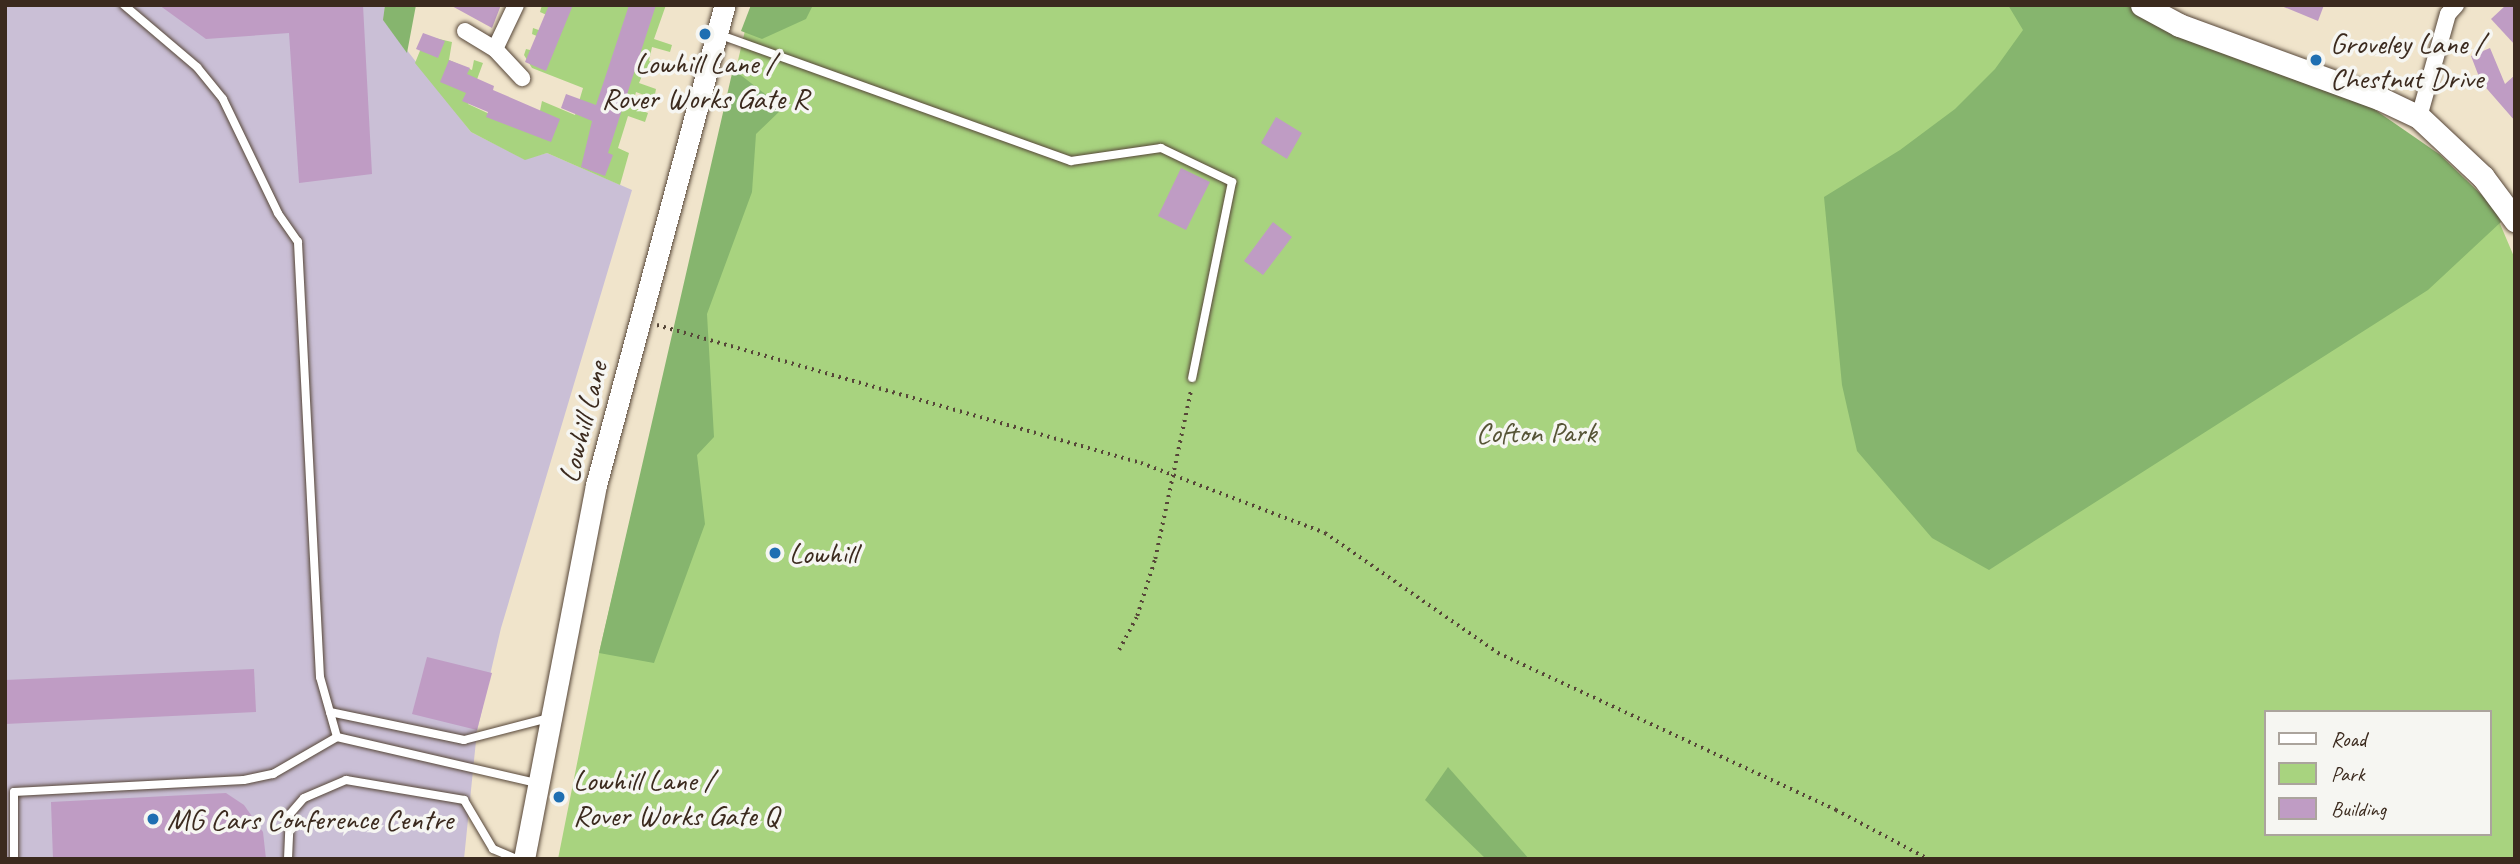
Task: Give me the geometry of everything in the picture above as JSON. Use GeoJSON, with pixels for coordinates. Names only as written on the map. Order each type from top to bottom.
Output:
{"type":"FeatureCollection","features":[{"type":"Feature","properties":{"kind":"main road"},"geometry":{"type":"LineString","coordinates":[[2142,5],[2179,25],[2379,98],[2419,117],[2483,177],[2515,220]]}},
{"type":"Feature","properties":{"kind":"street"},"geometry":{"type":"LineString","coordinates":[[495,49],[516,5]]}},
{"type":"Feature","properties":{"kind":"street","name":"Lowhill Lane"},"geometry":{"type":"LineString","coordinates":[[524,859],[596,485],[725,5]]}},
{"type":"Feature","properties":{"kind":"street"},"geometry":{"type":"LineString","coordinates":[[2419,117],[2448,14],[2456,5]]}},
{"type":"Feature","properties":{"kind":"street"},"geometry":{"type":"LineString","coordinates":[[465,31],[495,49],[522,78]]}},
{"type":"Feature","properties":{"kind":"lane"},"geometry":{"type":"LineString","coordinates":[[124,5],[197,67],[223,99],[278,213],[298,242],[320,677],[337,737]]}},
{"type":"Feature","properties":{"kind":"lane"},"geometry":{"type":"LineString","coordinates":[[716,33],[1071,161],[1161,148],[1232,182],[1192,378]]}},
{"type":"Feature","properties":{"kind":"lane"},"geometry":{"type":"LineString","coordinates":[[330,712],[464,740],[551,717]]}},
{"type":"Feature","properties":{"kind":"lane"},"geometry":{"type":"LineString","coordinates":[[14,859],[14,792],[244,780],[273,774],[337,737],[539,783]]}},
{"type":"Feature","properties":{"kind":"lane"},"geometry":{"type":"LineString","coordinates":[[288,859],[290,814],[303,798],[346,780],[464,800],[493,849],[517,859]]}},
{"type":"Feature","properties":{"kind":"path"},"geometry":{"type":"LineString","coordinates":[[640,320],[1175,475],[1325,533],[1497,653],[1836,810],[1928,859]]}},
{"type":"Feature","properties":{"kind":"path"},"geometry":{"type":"LineString","coordinates":[[1119,650],[1137,617],[1175,475],[1192,378]]}},
{"type":"Feature","properties":{"kind":"shaded area"},"geometry":{"type":"Polygon","coordinates":[[[5,5],[385,5],[384,21],[471,132],[524,159],[547,153],[632,190],[501,628],[477,731],[464,859],[5,859],[5,5]]]}},
{"type":"Feature","properties":{"kind":"green space"},"geometry":{"type":"Polygon","coordinates":[[[385,5],[416,5],[407,53],[383,20],[385,5]]]}},
{"type":"Feature","properties":{"kind":"green space"},"geometry":{"type":"Polygon","coordinates":[[[542,5],[555,9],[556,5],[666,5],[654,39],[672,45],[670,52],[652,47],[649,61],[663,65],[661,74],[645,69],[639,83],[656,89],[654,99],[636,92],[632,107],[648,113],[645,122],[628,116],[618,148],[629,153],[620,185],[547,153],[525,160],[471,132],[415,63],[426,36],[452,42],[449,60],[472,70],[474,60],[483,63],[468,104],[535,135],[542,101],[575,115],[583,88],[532,68],[524,55],[526,49],[534,51],[539,37],[532,34],[533,28],[547,33],[549,16],[540,12],[542,5]]]}},
{"type":"Feature","properties":{"kind":"green space","name":"Cofton Park"},"geometry":{"type":"Polygon","coordinates":[[[751,5],[2122,5],[2439,154],[2492,205],[2515,259],[2515,859],[558,859],[599,653],[751,5]]]}},
{"type":"Feature","properties":{"kind":"green space"},"geometry":{"type":"Polygon","coordinates":[[[751,5],[813,5],[806,19],[762,39],[741,31],[751,5]]]}},
{"type":"Feature","properties":{"kind":"green space"},"geometry":{"type":"Polygon","coordinates":[[[2008,5],[2131,5],[2209,49],[2371,107],[2439,154],[2492,205],[2501,222],[2428,290],[1989,570],[1932,538],[1857,451],[1842,385],[1824,197],[1900,150],[1955,109],[1995,69],[2023,30],[2008,5]]]}},
{"type":"Feature","properties":{"kind":"green space"},"geometry":{"type":"Polygon","coordinates":[[[733,69],[783,108],[756,134],[752,192],[707,314],[714,437],[697,455],[705,524],[654,663],[599,653],[733,69]]]}},
{"type":"Feature","properties":{"kind":"green space"},"geometry":{"type":"Polygon","coordinates":[[[1448,767],[1529,859],[1486,859],[1425,800],[1448,767]]]}},
{"type":"Feature","properties":{"kind":"building"},"geometry":{"type":"Polygon","coordinates":[[[159,5],[363,5],[372,174],[299,183],[289,33],[206,39],[159,5]]]}},
{"type":"Feature","properties":{"kind":"building"},"geometry":{"type":"Polygon","coordinates":[[[450,5],[501,5],[492,28],[450,5]]]}},
{"type":"Feature","properties":{"kind":"building"},"geometry":{"type":"Polygon","coordinates":[[[549,5],[573,5],[546,71],[525,62],[549,5]]]}},
{"type":"Feature","properties":{"kind":"building"},"geometry":{"type":"Polygon","coordinates":[[[629,5],[656,5],[608,153],[613,155],[605,176],[581,167],[592,121],[561,108],[566,94],[596,105],[629,5]]]}},
{"type":"Feature","properties":{"kind":"building"},"geometry":{"type":"Polygon","coordinates":[[[2279,5],[2324,5],[2318,21],[2279,5]]]}},
{"type":"Feature","properties":{"kind":"building"},"geometry":{"type":"Polygon","coordinates":[[[2506,5],[2515,5],[2515,45],[2491,19],[2506,5]]]}},
{"type":"Feature","properties":{"kind":"building"},"geometry":{"type":"Polygon","coordinates":[[[423,33],[445,41],[438,58],[416,49],[423,33]]]}},
{"type":"Feature","properties":{"kind":"building"},"geometry":{"type":"Polygon","coordinates":[[[2490,48],[2505,84],[2515,75],[2515,121],[2481,82],[2471,56],[2490,48]]]}},
{"type":"Feature","properties":{"kind":"building"},"geometry":{"type":"Polygon","coordinates":[[[449,60],[470,68],[467,74],[494,86],[493,90],[560,119],[551,142],[486,117],[488,112],[462,101],[466,93],[440,82],[449,60]]]}},
{"type":"Feature","properties":{"kind":"building"},"geometry":{"type":"Polygon","coordinates":[[[1276,117],[1302,133],[1287,159],[1261,143],[1276,117]]]}},
{"type":"Feature","properties":{"kind":"building"},"geometry":{"type":"Polygon","coordinates":[[[1181,168],[1210,182],[1186,230],[1158,216],[1181,168]]]}},
{"type":"Feature","properties":{"kind":"building"},"geometry":{"type":"Polygon","coordinates":[[[1273,222],[1292,237],[1263,275],[1244,261],[1273,222]]]}},
{"type":"Feature","properties":{"kind":"building"},"geometry":{"type":"Polygon","coordinates":[[[427,657],[492,673],[477,730],[412,714],[427,657]]]}},
{"type":"Feature","properties":{"kind":"building"},"geometry":{"type":"Polygon","coordinates":[[[254,669],[256,712],[5,724],[5,680],[254,669]]]}},
{"type":"Feature","properties":{"kind":"building","name":"MG Cars Conference Centre"},"geometry":{"type":"Polygon","coordinates":[[[226,793],[244,805],[263,832],[266,859],[53,859],[51,802],[226,793]]]}},
{"type":"Feature","properties":{"kind":"place","name":"Lowhill Lane / Rover Works Gate R"},"geometry":{"type":"Point","coordinates":[705,34]}},
{"type":"Feature","properties":{"kind":"place","name":"Groveley Lane / Chestnut Drive"},"geometry":{"type":"Point","coordinates":[2316,60]}},
{"type":"Feature","properties":{"kind":"place","name":"Lowhill"},"geometry":{"type":"Point","coordinates":[775,553]}},
{"type":"Feature","properties":{"kind":"place","name":"Lowhill Lane / Rover Works Gate Q"},"geometry":{"type":"Point","coordinates":[559,797]}},
{"type":"Feature","properties":{"kind":"place","name":"MG Cars Conference Centre"},"geometry":{"type":"Point","coordinates":[153,819]}}]}
